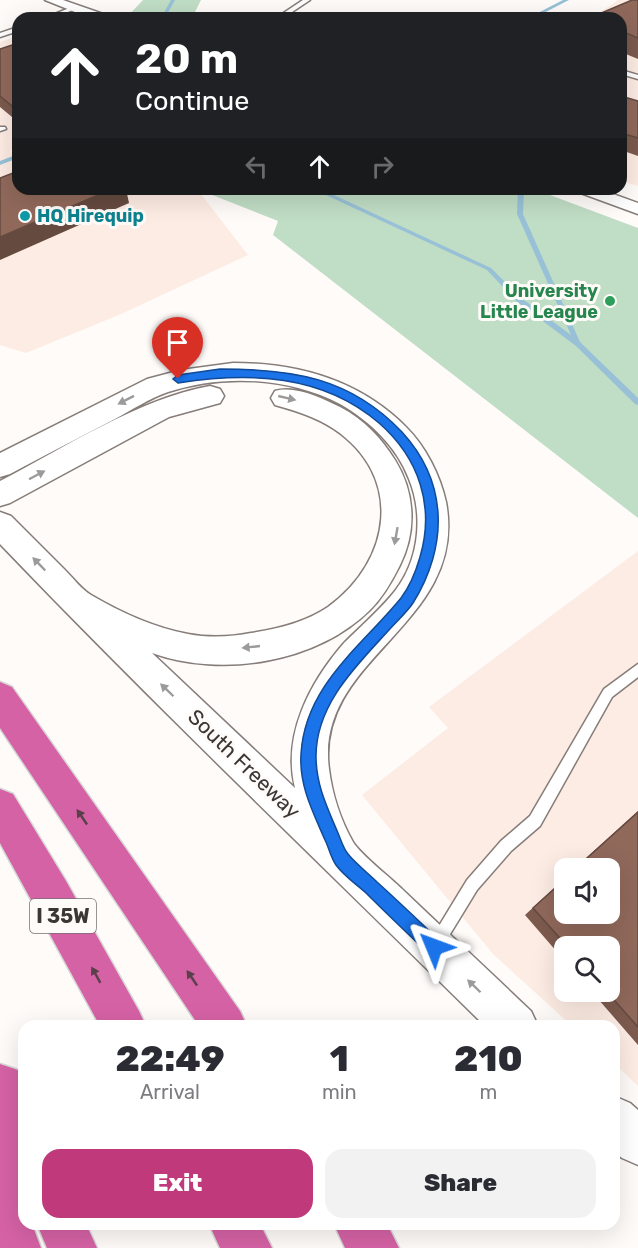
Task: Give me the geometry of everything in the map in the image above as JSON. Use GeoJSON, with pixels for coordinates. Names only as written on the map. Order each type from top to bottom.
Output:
{"type":"FeatureCollection","features":[{"type":"Feature","properties":{"kind":"highway"},"geometry":{"type":"LineString","coordinates":[[0,698],[221,1020]]}},
{"type":"Feature","properties":{"kind":"highway","name":"I 35W"},"geometry":{"type":"LineString","coordinates":[[0,807],[52,895],[121,1020]]}},
{"type":"Feature","properties":{"kind":"highway"},"geometry":{"type":"LineString","coordinates":[[1,1084],[18,1124]]}},
{"type":"Feature","properties":{"kind":"highway"},"geometry":{"type":"LineString","coordinates":[[1,1084],[3,1209],[16,1248]]}},
{"type":"Feature","properties":{"kind":"highway"},"geometry":{"type":"LineString","coordinates":[[64,1230],[72,1248]]}},
{"type":"Feature","properties":{"kind":"highway"},"geometry":{"type":"LineString","coordinates":[[236,1230],[247,1248]]}},
{"type":"Feature","properties":{"kind":"highway"},"geometry":{"type":"LineString","coordinates":[[362,1230],[374,1248]]}},
{"type":"Feature","properties":{"kind":"main road"},"geometry":{"type":"LineString","coordinates":[[0,495],[66,445],[156,386],[200,375],[245,372],[290,375],[350,397],[385,422],[409,448],[425,476],[431,494],[433,526],[427,559],[416,587],[407,600],[351,659],[326,695],[316,717],[309,753],[309,776],[314,796],[341,859]]}},
{"type":"Feature","properties":{"kind":"main road"},"geometry":{"type":"LineString","coordinates":[[0,466],[66,445],[192,399],[226,394],[278,396],[315,406],[344,422],[357,433],[381,459],[390,477],[398,512],[394,545],[387,563],[374,583],[340,616],[314,631],[261,646],[206,651],[159,641],[78,604]]}},
{"type":"Feature","properties":{"kind":"main road","name":"South Freeway"},"geometry":{"type":"LineString","coordinates":[[0,524],[78,604],[510,1020]]}},
{"type":"Feature","properties":{"kind":"main road"},"geometry":{"type":"LineString","coordinates":[[620,1125],[638,1142]]}},
{"type":"Feature","properties":{"kind":"street"},"geometry":{"type":"LineString","coordinates":[[51,0],[85,12]]}},
{"type":"Feature","properties":{"kind":"street"},"geometry":{"type":"LineString","coordinates":[[601,195],[638,208]]}},
{"type":"Feature","properties":{"kind":"lane"},"geometry":{"type":"LineString","coordinates":[[289,12],[308,0]]}},
{"type":"Feature","properties":{"kind":"lane"},"geometry":{"type":"LineString","coordinates":[[64,12],[74,8]]}},
{"type":"Feature","properties":{"kind":"lane"},"geometry":{"type":"LineString","coordinates":[[434,947],[472,885],[506,846],[535,821],[608,693],[638,670]]}},
{"type":"Feature","properties":{"kind":"shaded area"},"geometry":{"type":"Polygon","coordinates":[[[618,0],[638,0],[638,186],[627,183],[627,12],[601,12],[618,0]]]}},
{"type":"Feature","properties":{"kind":"shaded area"},"geometry":{"type":"Polygon","coordinates":[[[12,38],[12,150],[10,151],[12,153],[12,195],[202,195],[248,255],[121,314],[26,353],[0,345],[0,42],[12,38]]]}},
{"type":"Feature","properties":{"kind":"shaded area"},"geometry":{"type":"Polygon","coordinates":[[[638,551],[638,1086],[620,1069],[620,1020],[565,1020],[493,954],[362,795],[448,728],[429,707],[638,551]]]}},
{"type":"Feature","properties":{"kind":"green space"},"geometry":{"type":"Polygon","coordinates":[[[143,0],[201,0],[195,12],[132,12],[143,0]]]}},
{"type":"Feature","properties":{"kind":"green space"},"geometry":{"type":"Polygon","coordinates":[[[212,195],[550,195],[638,228],[638,518],[273,235],[278,221],[212,195]]]}},
{"type":"Feature","properties":{"kind":"building"},"geometry":{"type":"Polygon","coordinates":[[[632,0],[638,0],[638,38],[627,33],[627,12],[604,12],[632,0]]]}},
{"type":"Feature","properties":{"kind":"building"},"geometry":{"type":"Polygon","coordinates":[[[12,45],[12,106],[0,96],[0,49],[12,45]]]}},
{"type":"Feature","properties":{"kind":"building"},"geometry":{"type":"Polygon","coordinates":[[[627,98],[638,101],[638,138],[627,135],[627,98]]]}},
{"type":"Feature","properties":{"kind":"building"},"geometry":{"type":"Polygon","coordinates":[[[12,173],[12,195],[98,195],[0,237],[0,178],[12,173]]]}},
{"type":"Feature","properties":{"kind":"building"},"geometry":{"type":"Polygon","coordinates":[[[638,812],[638,1027],[616,1002],[620,1002],[620,936],[558,936],[533,908],[554,889],[554,924],[620,924],[620,858],[587,858],[638,812]]]}},
{"type":"Feature","properties":{"kind":"waterway"},"geometry":{"type":"LineString","coordinates":[[166,12],[173,0]]}},
{"type":"Feature","properties":{"kind":"waterway"},"geometry":{"type":"LineString","coordinates":[[542,12],[567,0]]}},
{"type":"Feature","properties":{"kind":"waterway"},"geometry":{"type":"LineString","coordinates":[[0,163],[12,158]]}},
{"type":"Feature","properties":{"kind":"waterway"},"geometry":{"type":"LineString","coordinates":[[329,195],[489,269],[518,299],[578,344],[638,402]]}},
{"type":"Feature","properties":{"kind":"waterway"},"geometry":{"type":"LineString","coordinates":[[521,195],[520,214],[577,341]]}},
{"type":"Feature","properties":{"kind":"place","name":"HQ Hirequip"},"geometry":{"type":"Point","coordinates":[25,216]}},
{"type":"Feature","properties":{"kind":"place","name":"University Little League"},"geometry":{"type":"Point","coordinates":[610,301]}},
{"type":"Feature","properties":{"kind":"route"},"geometry":{"type":"LineString","coordinates":[[178,379],[220,372],[269,373],[290,375],[330,388],[368,408],[385,422],[409,448],[425,476],[431,494],[433,526],[422,573],[407,600],[351,659],[326,695],[316,717],[312,734],[309,776],[314,796],[341,859],[434,947]]}}]}
